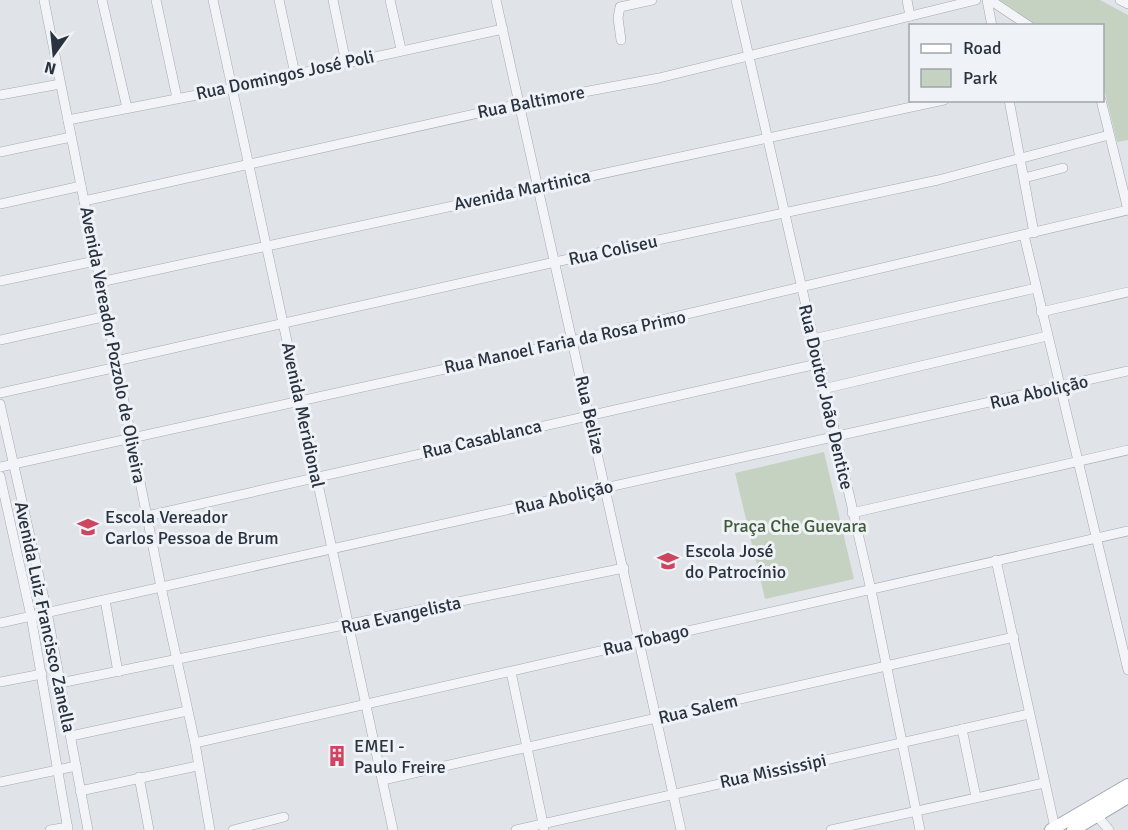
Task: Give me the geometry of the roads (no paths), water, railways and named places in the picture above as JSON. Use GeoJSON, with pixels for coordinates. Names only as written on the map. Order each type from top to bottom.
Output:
{"type":"FeatureCollection","features":[{"type":"Feature","properties":{"kind":"main road"},"geometry":{"type":"LineString","coordinates":[[1053,829],[1072,826],[1128,785]]}},
{"type":"Feature","properties":{"kind":"main road"},"geometry":{"type":"LineString","coordinates":[[1093,812],[1128,797]]}},
{"type":"Feature","properties":{"kind":"street","name":"Avenida Vereador Pozzolo de Oliveira"},"geometry":{"type":"LineString","coordinates":[[44,0],[161,587],[195,743],[197,766],[210,830]]}},
{"type":"Feature","properties":{"kind":"street"},"geometry":{"type":"LineString","coordinates":[[102,0],[127,108]]}},
{"type":"Feature","properties":{"kind":"street"},"geometry":{"type":"LineString","coordinates":[[156,0],[177,98]]}},
{"type":"Feature","properties":{"kind":"street","name":"Avenida Meridional"},"geometry":{"type":"LineString","coordinates":[[213,0],[393,830]]}},
{"type":"Feature","properties":{"kind":"street"},"geometry":{"type":"LineString","coordinates":[[279,0],[295,74]]}},
{"type":"Feature","properties":{"kind":"street"},"geometry":{"type":"LineString","coordinates":[[333,0],[346,63]]}},
{"type":"Feature","properties":{"kind":"street"},"geometry":{"type":"LineString","coordinates":[[390,0],[401,49]]}},
{"type":"Feature","properties":{"kind":"street","name":"Rua Belize"},"geometry":{"type":"LineString","coordinates":[[496,0],[607,488],[681,830]]}},
{"type":"Feature","properties":{"kind":"street"},"geometry":{"type":"LineString","coordinates":[[621,40],[618,18],[620,7],[652,0]]}},
{"type":"Feature","properties":{"kind":"street","name":"Rua Doutor João Dentice"},"geometry":{"type":"LineString","coordinates":[[736,0],[769,136],[817,364],[871,590],[920,830]]}},
{"type":"Feature","properties":{"kind":"street"},"geometry":{"type":"LineString","coordinates":[[906,0],[910,16]]}},
{"type":"Feature","properties":{"kind":"street","name":"Rua Baltimore"},"geometry":{"type":"LineString","coordinates":[[84,201],[519,104],[659,78],[976,0]]}},
{"type":"Feature","properties":{"kind":"street"},"geometry":{"type":"LineString","coordinates":[[988,0],[992,24]]}},
{"type":"Feature","properties":{"kind":"street"},"geometry":{"type":"LineString","coordinates":[[988,0],[1026,24]]}},
{"type":"Feature","properties":{"kind":"street"},"geometry":{"type":"LineString","coordinates":[[1119,0],[1128,4]]}},
{"type":"Feature","properties":{"kind":"street","name":"Rua Domingos José Poli"},"geometry":{"type":"LineString","coordinates":[[68,120],[503,29]]}},
{"type":"Feature","properties":{"kind":"street"},"geometry":{"type":"LineString","coordinates":[[0,95],[60,84]]}},
{"type":"Feature","properties":{"kind":"street","name":"Avenida Martinica"},"geometry":{"type":"LineString","coordinates":[[100,282],[934,102]]}},
{"type":"Feature","properties":{"kind":"street"},"geometry":{"type":"LineString","coordinates":[[1009,102],[1024,178],[1029,234],[1041,312],[1098,538],[1128,670]]}},
{"type":"Feature","properties":{"kind":"street"},"geometry":{"type":"LineString","coordinates":[[1101,102],[1128,210]]}},
{"type":"Feature","properties":{"kind":"street","name":"Rua Coliseu"},"geometry":{"type":"LineString","coordinates":[[0,393],[284,324],[555,262],[938,180],[1020,156],[1109,135]]}},
{"type":"Feature","properties":{"kind":"street"},"geometry":{"type":"LineString","coordinates":[[0,152],[71,137]]}},
{"type":"Feature","properties":{"kind":"street"},"geometry":{"type":"LineString","coordinates":[[1024,178],[1064,168]]}},
{"type":"Feature","properties":{"kind":"street"},"geometry":{"type":"LineString","coordinates":[[0,204],[81,186]]}},
{"type":"Feature","properties":{"kind":"street","name":"Rua Manoel Faria da Rosa Primo"},"geometry":{"type":"LineString","coordinates":[[0,466],[572,341],[1128,210]]}},
{"type":"Feature","properties":{"kind":"street"},"geometry":{"type":"LineString","coordinates":[[0,281],[95,261]]}},
{"type":"Feature","properties":{"kind":"street"},"geometry":{"type":"LineString","coordinates":[[813,339],[1036,288]]}},
{"type":"Feature","properties":{"kind":"street"},"geometry":{"type":"LineString","coordinates":[[1041,312],[1128,292]]}},
{"type":"Feature","properties":{"kind":"street"},"geometry":{"type":"LineString","coordinates":[[0,340],[107,316]]}},
{"type":"Feature","properties":{"kind":"street"},"geometry":{"type":"LineString","coordinates":[[823,389],[1047,336]]}},
{"type":"Feature","properties":{"kind":"street","name":"Rua Casablanca"},"geometry":{"type":"LineString","coordinates":[[147,516],[817,364]]}},
{"type":"Feature","properties":{"kind":"street","name":"Rua Abolição"},"geometry":{"type":"LineString","coordinates":[[0,623],[1128,371]]}},
{"type":"Feature","properties":{"kind":"street","name":"Avenida Luiz Francisco Zanella"},"geometry":{"type":"LineString","coordinates":[[0,404],[47,612],[88,830]]}},
{"type":"Feature","properties":{"kind":"street"},"geometry":{"type":"LineString","coordinates":[[852,513],[1128,450]]}},
{"type":"Feature","properties":{"kind":"street","name":"Avenida Luiz Francisco Zanella"},"geometry":{"type":"LineString","coordinates":[[0,476],[5,524],[31,616],[68,828]]}},
{"type":"Feature","properties":{"kind":"street","name":"Rua Tobago"},"geometry":{"type":"LineString","coordinates":[[195,743],[1128,531]]}},
{"type":"Feature","properties":{"kind":"street"},"geometry":{"type":"LineString","coordinates":[[996,560],[1053,829]]}},
{"type":"Feature","properties":{"kind":"street","name":"Rua Evangelista"},"geometry":{"type":"LineString","coordinates":[[60,683],[177,661],[624,568]]}},
{"type":"Feature","properties":{"kind":"street"},"geometry":{"type":"LineString","coordinates":[[105,600],[118,672]]}},
{"type":"Feature","properties":{"kind":"street","name":"Rua Salem"},"geometry":{"type":"LineString","coordinates":[[383,780],[1014,637]]}},
{"type":"Feature","properties":{"kind":"street"},"geometry":{"type":"LineString","coordinates":[[512,672],[544,827]]}},
{"type":"Feature","properties":{"kind":"street"},"geometry":{"type":"LineString","coordinates":[[0,682],[42,674]]}},
{"type":"Feature","properties":{"kind":"street"},"geometry":{"type":"LineString","coordinates":[[71,736],[187,711]]}},
{"type":"Feature","properties":{"kind":"street","name":"Rua Mississipi"},"geometry":{"type":"LineString","coordinates":[[516,830],[544,827],[672,793],[1029,714]]}},
{"type":"Feature","properties":{"kind":"street"},"geometry":{"type":"LineString","coordinates":[[962,729],[976,797]]}},
{"type":"Feature","properties":{"kind":"street"},"geometry":{"type":"LineString","coordinates":[[0,782],[76,766]]}},
{"type":"Feature","properties":{"kind":"street"},"geometry":{"type":"LineString","coordinates":[[80,791],[197,766]]}},
{"type":"Feature","properties":{"kind":"street"},"geometry":{"type":"LineString","coordinates":[[139,777],[149,830]]}},
{"type":"Feature","properties":{"kind":"street"},"geometry":{"type":"LineString","coordinates":[[831,830],[1044,783]]}},
{"type":"Feature","properties":{"kind":"street"},"geometry":{"type":"LineString","coordinates":[[1093,812],[1109,830]]}},
{"type":"Feature","properties":{"kind":"street"},"geometry":{"type":"LineString","coordinates":[[233,830],[284,817]]}},
{"type":"Feature","properties":{"kind":"street"},"geometry":{"type":"LineString","coordinates":[[50,830],[68,828]]}},
{"type":"Feature","properties":{"kind":"place","name":"Escola Vereador Carlos Pessoa de Brum"},"geometry":{"type":"Point","coordinates":[88,527]}},
{"type":"Feature","properties":{"kind":"place","name":"Escola José do Patrocínio"},"geometry":{"type":"Point","coordinates":[668,561]}},
{"type":"Feature","properties":{"kind":"place","name":"EMEI - Paulo Freire"},"geometry":{"type":"Point","coordinates":[337,756]}},
{"type":"Feature","properties":{"kind":"park label","name":"Praça Che Guevara"},"geometry":{"type":"Point","coordinates":[795,526]}}]}
